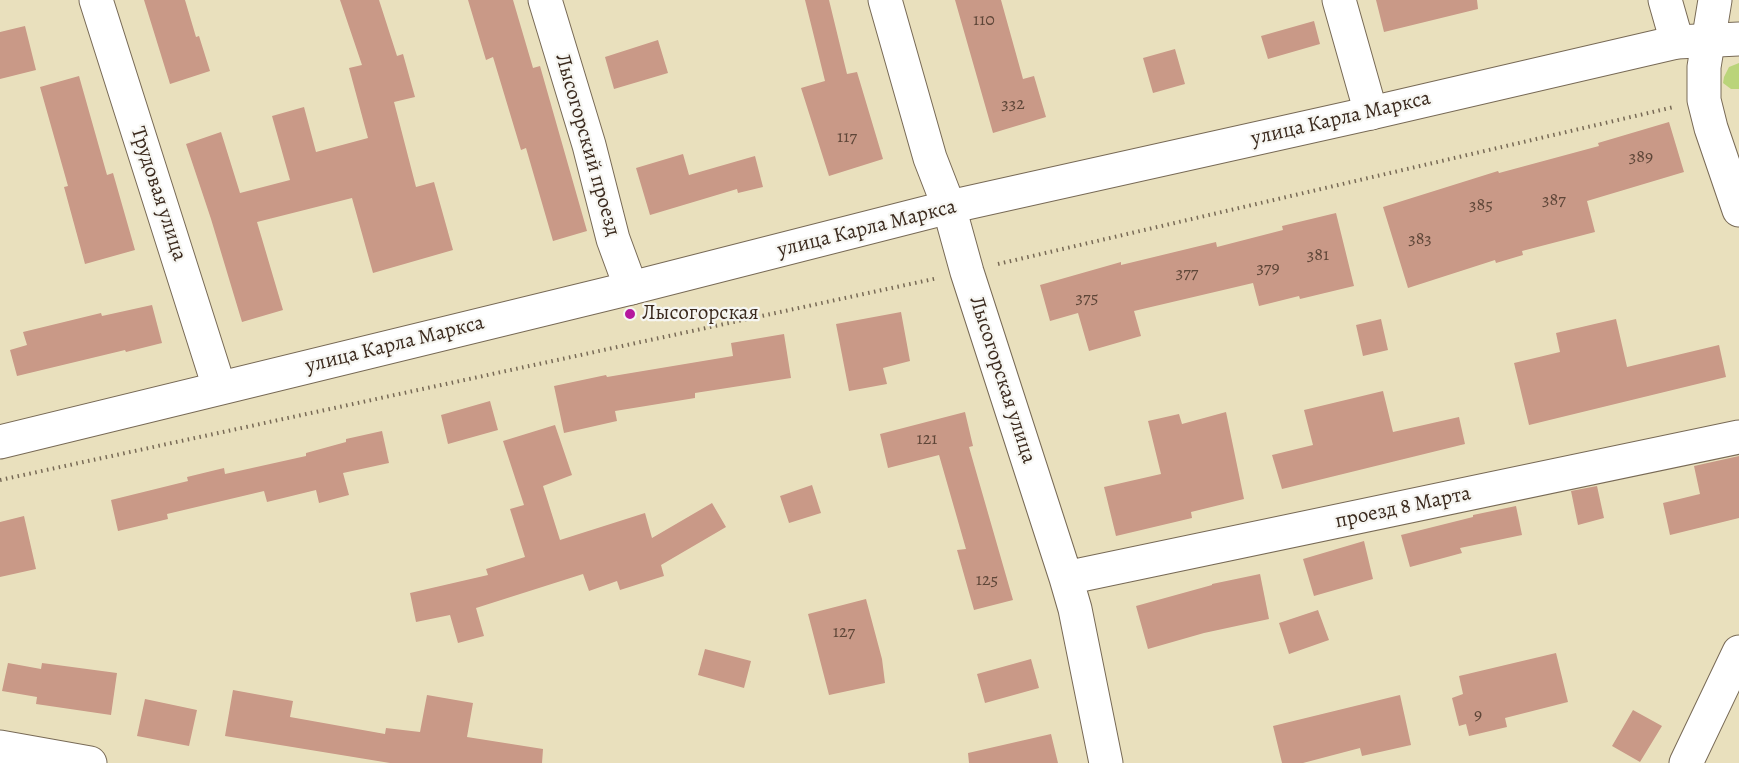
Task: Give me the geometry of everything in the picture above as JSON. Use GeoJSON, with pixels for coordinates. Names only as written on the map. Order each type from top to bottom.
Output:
{"type":"FeatureCollection","features":[{"type":"Feature","properties":{"kind":"street","name":"Трудовая улица"},"geometry":{"type":"LineString","coordinates":[[96,0],[219,387]]}},
{"type":"Feature","properties":{"kind":"street","name":"Лысогорский проезд"},"geometry":{"type":"LineString","coordinates":[[545,0],[589,145],[613,239],[631,288]]}},
{"type":"Feature","properties":{"kind":"street","name":"Лысогорская улица"},"geometry":{"type":"LineString","coordinates":[[885,0],[930,158],[949,207],[967,272],[1075,609],[1106,763]]}},
{"type":"Feature","properties":{"kind":"street"},"geometry":{"type":"LineString","coordinates":[[1339,0],[1371,113]]}},
{"type":"Feature","properties":{"kind":"street"},"geometry":{"type":"LineString","coordinates":[[1665,0],[1708,40]]}},
{"type":"Feature","properties":{"kind":"street"},"geometry":{"type":"LineString","coordinates":[[1715,0],[1704,67],[1704,100],[1711,128],[1739,210]]}},
{"type":"Feature","properties":{"kind":"street","name":"улица Карла Маркса"},"geometry":{"type":"LineString","coordinates":[[0,442],[631,288],[949,207],[1708,40]]}},
{"type":"Feature","properties":{"kind":"street","name":"проезд 8 Марта"},"geometry":{"type":"LineString","coordinates":[[1066,578],[1739,437]]}},
{"type":"Feature","properties":{"kind":"street"},"geometry":{"type":"LineString","coordinates":[[1686,763],[1739,652]]}},
{"type":"Feature","properties":{"kind":"street"},"geometry":{"type":"LineString","coordinates":[[0,747],[90,763]]}},
{"type":"Feature","properties":{"kind":"path"},"geometry":{"type":"LineString","coordinates":[[0,480],[967,272],[1704,100]]}},
{"type":"Feature","properties":{"kind":"green space"},"geometry":{"type":"Polygon","coordinates":[[[1739,63],[1739,89],[1731,89],[1723,83],[1724,77],[1729,67],[1739,63]]]}},
{"type":"Feature","properties":{"kind":"building"},"geometry":{"type":"Polygon","coordinates":[[[144,0],[185,0],[196,37],[199,36],[210,71],[170,84],[144,0]]]}},
{"type":"Feature","properties":{"kind":"building"},"geometry":{"type":"Polygon","coordinates":[[[340,0],[379,0],[397,56],[403,54],[415,97],[394,102],[416,187],[434,182],[453,250],[373,273],[352,198],[257,222],[283,310],[242,322],[186,144],[221,132],[240,193],[290,180],[272,116],[304,107],[316,152],[368,138],[349,68],[362,65],[340,0]]]}},
{"type":"Feature","properties":{"kind":"building"},"geometry":{"type":"Polygon","coordinates":[[[468,0],[513,0],[533,68],[540,66],[587,231],[553,241],[526,148],[521,150],[493,57],[486,60],[468,0]]]}},
{"type":"Feature","properties":{"kind":"building"},"geometry":{"type":"Polygon","coordinates":[[[805,0],[829,0],[847,74],[857,72],[883,159],[829,176],[801,88],[825,81],[805,0]]]}},
{"type":"Feature","properties":{"kind":"building"},"geometry":{"type":"Polygon","coordinates":[[[955,0],[1001,0],[1023,79],[1034,76],[1046,117],[993,133],[955,0]]]}},
{"type":"Feature","properties":{"kind":"building"},"geometry":{"type":"Polygon","coordinates":[[[1376,0],[1477,0],[1478,9],[1384,32],[1376,0]]]}},
{"type":"Feature","properties":{"kind":"building"},"geometry":{"type":"Polygon","coordinates":[[[1314,21],[1320,44],[1268,59],[1261,36],[1314,21]]]}},
{"type":"Feature","properties":{"kind":"building"},"geometry":{"type":"Polygon","coordinates":[[[25,26],[36,70],[0,79],[0,32],[25,26]]]}},
{"type":"Feature","properties":{"kind":"building"},"geometry":{"type":"Polygon","coordinates":[[[658,40],[668,73],[614,89],[605,57],[658,40]]]}},
{"type":"Feature","properties":{"kind":"building"},"geometry":{"type":"Polygon","coordinates":[[[1175,49],[1185,84],[1153,93],[1143,58],[1175,49]]]}},
{"type":"Feature","properties":{"kind":"building"},"geometry":{"type":"Polygon","coordinates":[[[79,76],[107,175],[113,173],[135,250],[85,264],[64,187],[68,186],[40,87],[79,76]]]}},
{"type":"Feature","properties":{"kind":"building"},"geometry":{"type":"Polygon","coordinates":[[[1669,122],[1684,172],[1587,201],[1595,232],[1522,251],[1523,255],[1496,263],[1495,260],[1408,288],[1383,207],[1498,171],[1499,173],[1599,146],[1598,143],[1669,122]]]}},
{"type":"Feature","properties":{"kind":"building"},"geometry":{"type":"Polygon","coordinates":[[[683,154],[689,175],[755,156],[763,187],[738,193],[737,189],[650,215],[636,168],[683,154]]]}},
{"type":"Feature","properties":{"kind":"building"},"geometry":{"type":"Polygon","coordinates":[[[1336,213],[1354,286],[1259,306],[1253,283],[1134,311],[1141,336],[1089,351],[1078,313],[1050,321],[1040,285],[1121,262],[1121,265],[1216,242],[1217,247],[1283,230],[1282,226],[1336,213]]]}},
{"type":"Feature","properties":{"kind":"building"},"geometry":{"type":"Polygon","coordinates":[[[152,305],[162,343],[17,376],[10,350],[27,345],[23,332],[101,313],[102,316],[152,305]]]}},
{"type":"Feature","properties":{"kind":"building"},"geometry":{"type":"Polygon","coordinates":[[[901,312],[910,361],[883,368],[887,384],[849,391],[836,324],[901,312]]]}},
{"type":"Feature","properties":{"kind":"building"},"geometry":{"type":"Polygon","coordinates":[[[1381,319],[1388,350],[1363,356],[1356,325],[1381,319]]]}},
{"type":"Feature","properties":{"kind":"building"},"geometry":{"type":"Polygon","coordinates":[[[1616,319],[1627,367],[1719,345],[1726,377],[1529,425],[1514,363],[1560,352],[1556,333],[1616,319]]]}},
{"type":"Feature","properties":{"kind":"building"},"geometry":{"type":"Polygon","coordinates":[[[784,334],[791,378],[695,393],[695,398],[615,411],[617,421],[564,433],[554,386],[606,375],[607,377],[733,356],[731,343],[784,334]]]}},
{"type":"Feature","properties":{"kind":"building"},"geometry":{"type":"Polygon","coordinates":[[[1383,391],[1393,432],[1459,417],[1465,444],[1282,489],[1272,455],[1313,445],[1304,410],[1383,391]]]}},
{"type":"Feature","properties":{"kind":"building"},"geometry":{"type":"Polygon","coordinates":[[[490,401],[498,430],[448,444],[441,415],[490,401]]]}},
{"type":"Feature","properties":{"kind":"building"},"geometry":{"type":"Polygon","coordinates":[[[965,412],[973,446],[969,447],[1013,600],[974,610],[957,550],[966,549],[939,455],[888,468],[880,434],[965,412]]]}},
{"type":"Feature","properties":{"kind":"building"},"geometry":{"type":"Polygon","coordinates":[[[1226,412],[1244,499],[1191,512],[1192,518],[1116,536],[1104,487],[1161,474],[1148,421],[1179,414],[1182,424],[1226,412]]]}},
{"type":"Feature","properties":{"kind":"building"},"geometry":{"type":"Polygon","coordinates":[[[555,425],[572,475],[543,486],[560,540],[645,513],[652,538],[712,503],[726,527],[661,565],[664,576],[620,590],[617,581],[589,591],[583,574],[476,608],[484,636],[458,643],[450,615],[416,622],[410,593],[488,575],[486,569],[525,557],[510,509],[524,505],[503,441],[555,425]]]}},
{"type":"Feature","properties":{"kind":"building"},"geometry":{"type":"Polygon","coordinates":[[[382,431],[389,463],[343,473],[349,495],[319,503],[316,490],[267,502],[264,491],[167,514],[168,519],[118,531],[111,500],[188,481],[187,477],[224,468],[225,474],[306,456],[306,453],[346,442],[346,439],[382,431]]]}},
{"type":"Feature","properties":{"kind":"building"},"geometry":{"type":"Polygon","coordinates":[[[1739,456],[1739,518],[1670,535],[1663,503],[1700,494],[1694,466],[1739,456]]]}},
{"type":"Feature","properties":{"kind":"building"},"geometry":{"type":"Polygon","coordinates":[[[812,485],[821,513],[789,523],[780,496],[812,485]]]}},
{"type":"Feature","properties":{"kind":"building"},"geometry":{"type":"Polygon","coordinates":[[[1597,486],[1604,518],[1578,525],[1571,491],[1597,486]]]}},
{"type":"Feature","properties":{"kind":"building"},"geometry":{"type":"Polygon","coordinates":[[[1516,506],[1522,535],[1460,548],[1462,553],[1410,567],[1401,535],[1516,506]]]}},
{"type":"Feature","properties":{"kind":"building"},"geometry":{"type":"Polygon","coordinates":[[[24,516],[36,569],[0,577],[0,522],[24,516]]]}},
{"type":"Feature","properties":{"kind":"building"},"geometry":{"type":"Polygon","coordinates":[[[1364,541],[1373,579],[1314,596],[1303,559],[1364,541]]]}},
{"type":"Feature","properties":{"kind":"building"},"geometry":{"type":"Polygon","coordinates":[[[1260,574],[1269,619],[1204,633],[1148,649],[1136,606],[1212,584],[1260,574]]]}},
{"type":"Feature","properties":{"kind":"building"},"geometry":{"type":"Polygon","coordinates":[[[866,599],[882,659],[885,683],[829,695],[808,614],[866,599]]]}},
{"type":"Feature","properties":{"kind":"building"},"geometry":{"type":"Polygon","coordinates":[[[1318,610],[1329,640],[1289,654],[1279,623],[1318,610]]]}},
{"type":"Feature","properties":{"kind":"building"},"geometry":{"type":"Polygon","coordinates":[[[705,649],[751,661],[744,688],[698,675],[705,649]]]}},
{"type":"Feature","properties":{"kind":"building"},"geometry":{"type":"Polygon","coordinates":[[[1556,653],[1568,702],[1505,718],[1507,727],[1469,736],[1466,724],[1459,726],[1452,698],[1463,694],[1459,676],[1556,653]]]}},
{"type":"Feature","properties":{"kind":"building"},"geometry":{"type":"Polygon","coordinates":[[[1031,659],[1039,688],[985,703],[977,674],[1031,659]]]}},
{"type":"Feature","properties":{"kind":"building"},"geometry":{"type":"Polygon","coordinates":[[[8,663],[41,669],[42,663],[117,673],[111,715],[36,704],[37,697],[2,691],[8,663]]]}},
{"type":"Feature","properties":{"kind":"building"},"geometry":{"type":"Polygon","coordinates":[[[233,690],[293,701],[290,717],[385,734],[386,728],[420,732],[427,695],[473,703],[467,737],[543,749],[542,763],[390,763],[225,736],[233,690]]]}},
{"type":"Feature","properties":{"kind":"building"},"geometry":{"type":"Polygon","coordinates":[[[1400,695],[1411,745],[1362,756],[1360,748],[1303,763],[1282,763],[1273,726],[1400,695]]]}},
{"type":"Feature","properties":{"kind":"building"},"geometry":{"type":"Polygon","coordinates":[[[145,699],[197,710],[189,746],[137,736],[145,699]]]}},
{"type":"Feature","properties":{"kind":"building"},"geometry":{"type":"Polygon","coordinates":[[[1633,710],[1662,726],[1640,762],[1612,746],[1633,710]]]}},
{"type":"Feature","properties":{"kind":"building"},"geometry":{"type":"Polygon","coordinates":[[[1051,734],[1058,763],[969,763],[968,753],[1051,734]]]}},
{"type":"Feature","properties":{"kind":"place","name":"Лысогорская"},"geometry":{"type":"Point","coordinates":[630,314]}}]}
